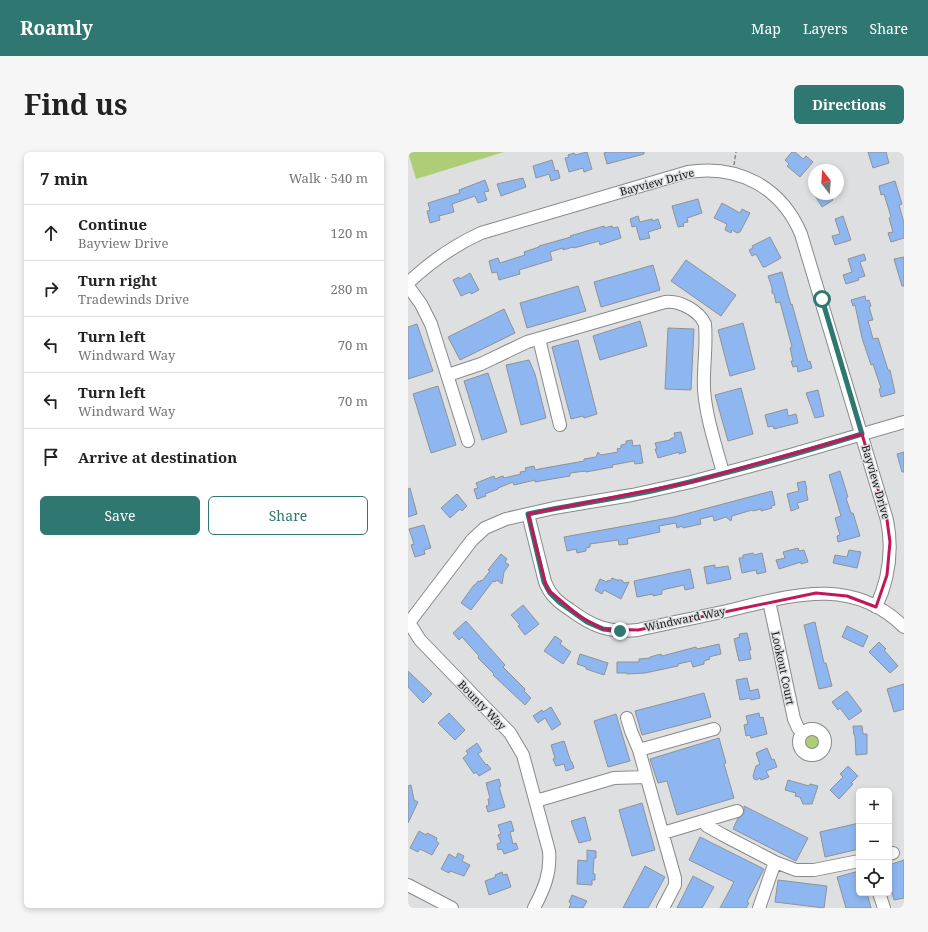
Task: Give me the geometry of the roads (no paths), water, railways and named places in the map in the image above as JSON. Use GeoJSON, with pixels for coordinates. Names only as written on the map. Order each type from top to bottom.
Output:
{"type":"FeatureCollection","features":[{"type":"Feature","properties":{"kind":"street","name":"Bayview Drive"},"geometry":{"type":"LineString","coordinates":[[408,284],[422,270],[450,249],[465,240],[485,232],[688,172],[706,170],[733,172],[756,182],[771,192],[783,204],[798,226],[804,242],[887,520],[890,553],[887,575],[876,607]]}},
{"type":"Feature","properties":{"kind":"street"},"geometry":{"type":"LineString","coordinates":[[408,284],[421,304],[430,322],[468,441]]}},
{"type":"Feature","properties":{"kind":"street"},"geometry":{"type":"LineString","coordinates":[[448,375],[481,364],[520,345],[665,302],[678,302],[697,314],[703,320],[705,329],[705,401],[723,473]]}},
{"type":"Feature","properties":{"kind":"street"},"geometry":{"type":"LineString","coordinates":[[539,339],[560,424]]}},
{"type":"Feature","properties":{"kind":"street"},"geometry":{"type":"LineString","coordinates":[[408,623],[476,536],[485,528],[501,521],[528,514],[655,490],[773,460],[904,422]]}},
{"type":"Feature","properties":{"kind":"street","name":"Windward Way"},"geometry":{"type":"LineString","coordinates":[[528,514],[544,582],[549,591],[559,602],[592,624],[603,629],[620,631],[638,630],[768,601],[805,594],[826,593],[857,598],[876,607],[895,619],[904,627]]}},
{"type":"Feature","properties":{"kind":"street","name":"Lookout Court"},"geometry":{"type":"LineString","coordinates":[[768,601],[794,719],[798,728],[803,733]]}},
{"type":"Feature","properties":{"kind":"street","name":"Bounty Way"},"geometry":{"type":"LineString","coordinates":[[408,623],[420,640],[514,738],[523,755],[548,845],[550,864],[545,887],[534,908]]}},
{"type":"Feature","properties":{"kind":"street"},"geometry":{"type":"LineString","coordinates":[[627,718],[630,731],[639,750],[675,881],[673,889],[663,908]]}},
{"type":"Feature","properties":{"kind":"street"},"geometry":{"type":"LineString","coordinates":[[639,750],[714,729]]}},
{"type":"Feature","properties":{"kind":"street"},"geometry":{"type":"LineString","coordinates":[[536,801],[614,778],[646,777]]}},
{"type":"Feature","properties":{"kind":"street"},"geometry":{"type":"LineString","coordinates":[[663,833],[737,811]]}},
{"type":"Feature","properties":{"kind":"street"},"geometry":{"type":"LineString","coordinates":[[702,822],[713,830],[775,862],[796,870],[809,871],[856,862]]}},
{"type":"Feature","properties":{"kind":"street"},"geometry":{"type":"LineString","coordinates":[[760,908],[775,862]]}},
{"type":"Feature","properties":{"kind":"street"},"geometry":{"type":"LineString","coordinates":[[408,885],[452,908]]}},
{"type":"Feature","properties":{"kind":"street"},"geometry":{"type":"LineString","coordinates":[[880,896],[884,908]]}}]}
